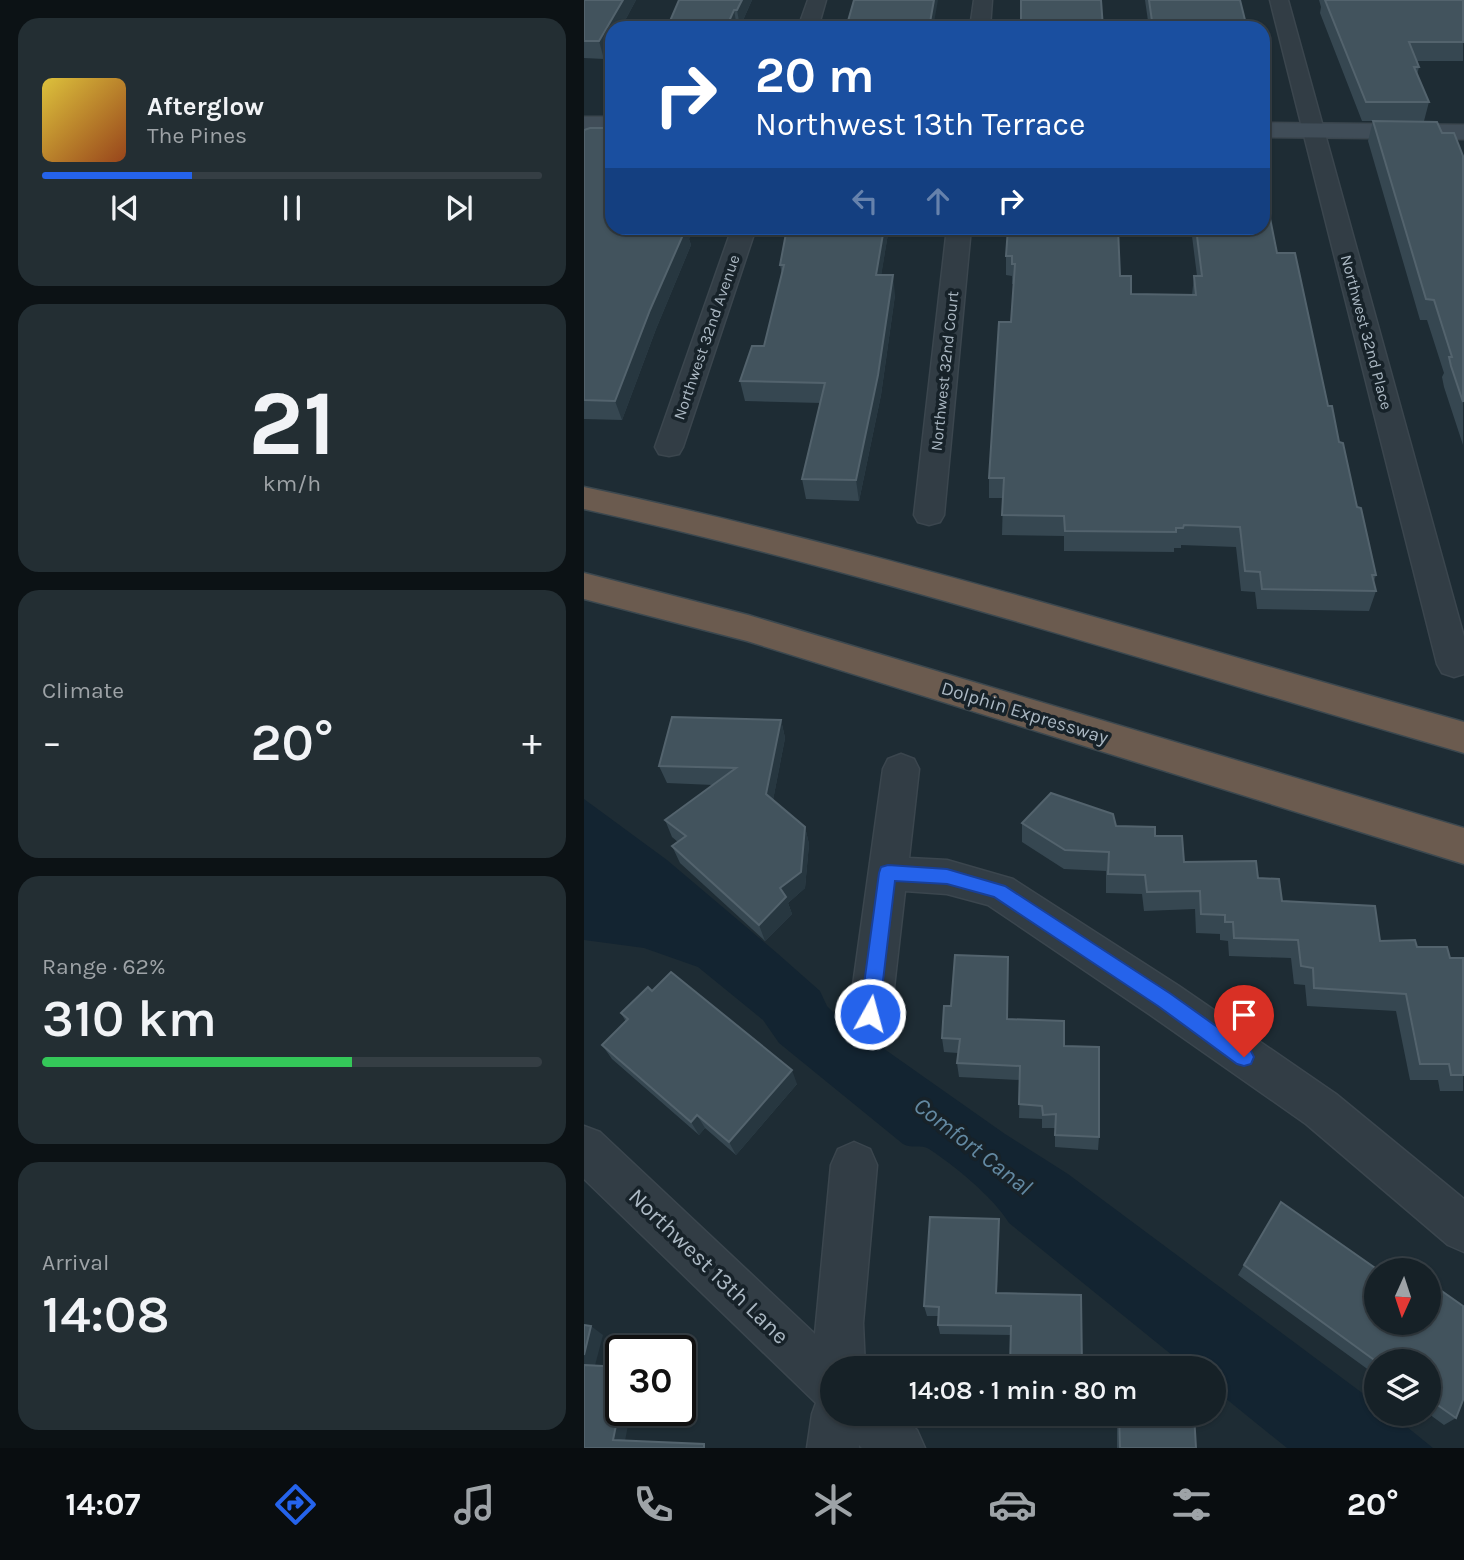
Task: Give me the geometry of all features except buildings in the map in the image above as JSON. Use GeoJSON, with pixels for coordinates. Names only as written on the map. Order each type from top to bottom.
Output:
{"type":"FeatureCollection","features":[{"type":"Feature","properties":{"kind":"highway"},"geometry":{"type":"LineString","coordinates":[[584,498],[718,527],[830,557],[1464,738]]}},
{"type":"Feature","properties":{"kind":"highway","name":"Dolphin Expressway"},"geometry":{"type":"LineString","coordinates":[[584,586],[748,628],[1464,846]]}},
{"type":"Feature","properties":{"kind":"street"},"geometry":{"type":"LineString","coordinates":[[810,21],[817,0]]}},
{"type":"Feature","properties":{"kind":"street"},"geometry":{"type":"LineString","coordinates":[[981,21],[983,0]]}},
{"type":"Feature","properties":{"kind":"street","name":"Northwest 32nd Place"},"geometry":{"type":"LineString","coordinates":[[1279,0],[1454,663]]}},
{"type":"Feature","properties":{"kind":"street"},"geometry":{"type":"LineString","coordinates":[[584,124],[605,124]]}},
{"type":"Feature","properties":{"kind":"street"},"geometry":{"type":"LineString","coordinates":[[1270,130],[1464,132]]}},
{"type":"Feature","properties":{"kind":"street","name":"Northwest 32nd Avenue"},"geometry":{"type":"LineString","coordinates":[[669,447],[741,235]]}},
{"type":"Feature","properties":{"kind":"street","name":"Northwest 32nd Court"},"geometry":{"type":"LineString","coordinates":[[929,515],[958,235]]}},
{"type":"Feature","properties":{"kind":"street"},"geometry":{"type":"LineString","coordinates":[[870,1014],[901,769]]}},
{"type":"Feature","properties":{"kind":"street"},"geometry":{"type":"LineString","coordinates":[[888,873],[947,877],[999,891],[1164,1000],[1321,1109],[1464,1229]]}},
{"type":"Feature","properties":{"kind":"street","name":"Northwest 13th Lane"},"geometry":{"type":"LineString","coordinates":[[587,1154],[820,1373]]}},
{"type":"Feature","properties":{"kind":"street"},"geometry":{"type":"LineString","coordinates":[[840,1356],[839,1323],[854,1165]]}},
{"type":"Feature","properties":{"kind":"street"},"geometry":{"type":"LineString","coordinates":[[833,1448],[836,1426]]}},
{"type":"Feature","properties":{"kind":"street"},"geometry":{"type":"LineString","coordinates":[[875,1426],[898,1448]]}},
{"type":"Feature","properties":{"kind":"water","name":"Comfort Canal"},"geometry":{"type":"Polygon","coordinates":[[[584,799],[667,860],[777,953],[820,991],[827,1006],[836,1015],[1005,1134],[1068,1174],[1364,1394],[1364,1426],[1406,1426],[1433,1448],[1287,1448],[1226,1399],[1226,1356],[1173,1356],[1009,1223],[984,1193],[962,1173],[929,1149],[903,1144],[779,1043],[763,1020],[698,967],[644,948],[584,940],[584,799]]]}},
{"type":"Feature","properties":{"kind":"route"},"geometry":{"type":"LineString","coordinates":[[870,1014],[888,873],[947,877],[999,891],[1164,1000],[1244,1057]]}}]}
